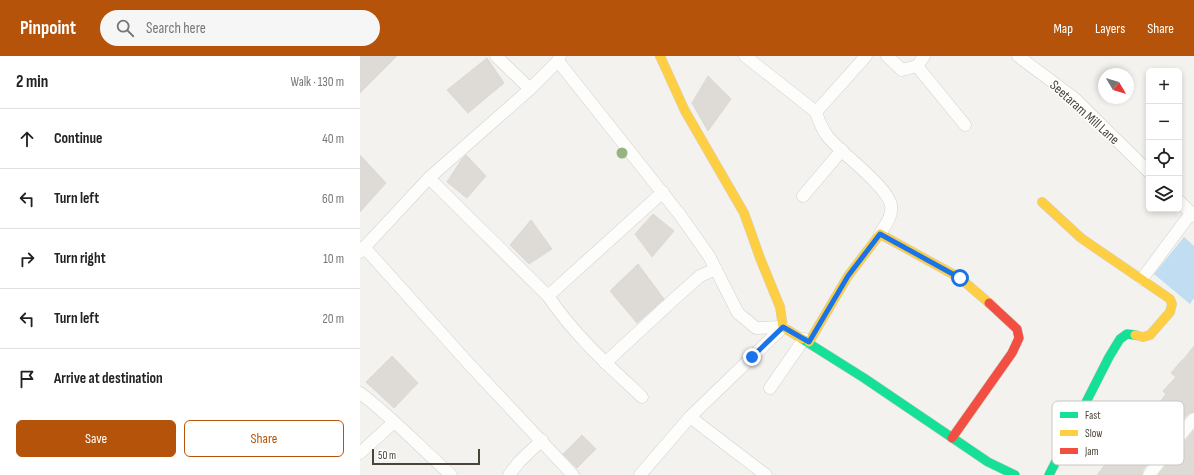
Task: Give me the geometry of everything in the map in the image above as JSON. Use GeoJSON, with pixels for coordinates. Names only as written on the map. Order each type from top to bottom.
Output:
{"type":"FeatureCollection","features":[{"type":"Feature","properties":{"kind":"street"},"geometry":{"type":"LineString","coordinates":[[496,56],[530,89]]}},
{"type":"Feature","properties":{"kind":"street"},"geometry":{"type":"LineString","coordinates":[[660,56],[685,111],[744,213],[780,307],[783,327]]}},
{"type":"Feature","properties":{"kind":"street"},"geometry":{"type":"LineString","coordinates":[[745,56],[816,112],[820,126],[829,138],[874,181],[887,197],[891,206],[890,216],[880,234],[848,276],[806,340],[770,388]]}},
{"type":"Feature","properties":{"kind":"street"},"geometry":{"type":"LineString","coordinates":[[816,112],[866,56]]}},
{"type":"Feature","properties":{"kind":"street"},"geometry":{"type":"LineString","coordinates":[[887,56],[902,70],[917,66],[924,56]]}},
{"type":"Feature","properties":{"kind":"street","name":"Seetaram Mill Lane"},"geometry":{"type":"LineString","coordinates":[[1018,56],[1074,98],[1146,169]]}},
{"type":"Feature","properties":{"kind":"street"},"geometry":{"type":"LineString","coordinates":[[573,475],[542,440],[362,250],[429,178],[530,89],[559,59],[663,192],[709,256],[738,313],[756,328],[783,327],[806,340],[988,462],[1015,475]]}},
{"type":"Feature","properties":{"kind":"street"},"geometry":{"type":"LineString","coordinates":[[917,66],[965,125]]}},
{"type":"Feature","properties":{"kind":"street"},"geometry":{"type":"LineString","coordinates":[[803,196],[842,150]]}},
{"type":"Feature","properties":{"kind":"street"},"geometry":{"type":"LineString","coordinates":[[429,178],[548,296],[569,325],[605,363],[642,397]]}},
{"type":"Feature","properties":{"kind":"street"},"geometry":{"type":"LineString","coordinates":[[548,296],[663,192]]}},
{"type":"Feature","properties":{"kind":"street"},"geometry":{"type":"LineString","coordinates":[[1042,202],[1080,237],[1170,299],[1172,304],[1170,312],[1150,335],[1143,337],[1127,334],[1120,339],[1086,401]]}},
{"type":"Feature","properties":{"kind":"street"},"geometry":{"type":"LineString","coordinates":[[1142,279],[1192,215],[1182,204]]}},
{"type":"Feature","properties":{"kind":"street"},"geometry":{"type":"LineString","coordinates":[[880,234],[960,278],[997,309],[1017,329],[1019,338],[1012,353],[952,438]]}},
{"type":"Feature","properties":{"kind":"street"},"geometry":{"type":"LineString","coordinates":[[605,363],[672,300],[700,276],[716,269]]}},
{"type":"Feature","properties":{"kind":"street"},"geometry":{"type":"LineString","coordinates":[[640,475],[690,417],[783,327]]}},
{"type":"Feature","properties":{"kind":"street"},"geometry":{"type":"LineString","coordinates":[[360,393],[394,422],[451,475]]}},
{"type":"Feature","properties":{"kind":"street"},"geometry":{"type":"LineString","coordinates":[[690,417],[766,475]]}},
{"type":"Feature","properties":{"kind":"street"},"geometry":{"type":"LineString","coordinates":[[1184,431],[1194,419]]}},
{"type":"Feature","properties":{"kind":"street"},"geometry":{"type":"LineString","coordinates":[[360,453],[394,422]]}},
{"type":"Feature","properties":{"kind":"street"},"geometry":{"type":"LineString","coordinates":[[509,475],[519,462],[542,440]]}},
{"type":"Feature","properties":{"kind":"street"},"geometry":{"type":"LineString","coordinates":[[1048,475],[1053,465]]}},
{"type":"Feature","properties":{"kind":"street"},"geometry":{"type":"LineString","coordinates":[[1149,475],[1157,465]]}},
{"type":"Feature","properties":{"kind":"water"},"geometry":{"type":"Polygon","coordinates":[[[1184,237],[1194,246],[1194,298],[1190,304],[1154,274],[1184,237]]]}},
{"type":"Feature","properties":{"kind":"building"},"geometry":{"type":"Polygon","coordinates":[[[360,56],[397,56],[360,93],[360,56]]]}},
{"type":"Feature","properties":{"kind":"building"},"geometry":{"type":"Polygon","coordinates":[[[487,58],[504,83],[468,113],[447,90],[487,58]]]}},
{"type":"Feature","properties":{"kind":"building"},"geometry":{"type":"Polygon","coordinates":[[[708,76],[731,99],[708,131],[692,103],[708,76]]]}},
{"type":"Feature","properties":{"kind":"building"},"geometry":{"type":"Polygon","coordinates":[[[360,155],[386,183],[360,212],[360,155]]]}},
{"type":"Feature","properties":{"kind":"building"},"geometry":{"type":"Polygon","coordinates":[[[466,155],[486,176],[467,198],[447,182],[466,155]]]}},
{"type":"Feature","properties":{"kind":"building"},"geometry":{"type":"Polygon","coordinates":[[[653,214],[674,231],[652,257],[635,234],[653,214]]]}},
{"type":"Feature","properties":{"kind":"building"},"geometry":{"type":"Polygon","coordinates":[[[531,220],[552,249],[529,264],[510,245],[531,220]]]}},
{"type":"Feature","properties":{"kind":"building"},"geometry":{"type":"Polygon","coordinates":[[[638,264],[664,299],[637,323],[610,291],[638,264]]]}},
{"type":"Feature","properties":{"kind":"building"},"geometry":{"type":"Polygon","coordinates":[[[1194,346],[1194,412],[1188,414],[1184,419],[1184,401],[1161,401],[1166,394],[1163,391],[1176,377],[1171,373],[1194,346]]]}},
{"type":"Feature","properties":{"kind":"building"},"geometry":{"type":"Polygon","coordinates":[[[392,356],[418,383],[394,408],[366,382],[392,356]]]}},
{"type":"Feature","properties":{"kind":"building"},"geometry":{"type":"Polygon","coordinates":[[[1194,430],[1194,475],[1158,475],[1166,465],[1184,465],[1184,442],[1194,430]]]}},
{"type":"Feature","properties":{"kind":"building"},"geometry":{"type":"Polygon","coordinates":[[[582,435],[596,449],[577,468],[563,454],[582,435]]]}},
{"type":"Feature","properties":{"kind":"building"},"geometry":{"type":"Polygon","coordinates":[[[1105,465],[1147,465],[1143,470],[1142,475],[1097,475],[1105,465]]]}},
{"type":"Feature","properties":{"kind":"traffic: fast"},"geometry":{"type":"LineString","coordinates":[[1087,401],[1120,339],[1127,334],[1135,335]]}},
{"type":"Feature","properties":{"kind":"traffic: fast"},"geometry":{"type":"LineString","coordinates":[[802,339],[864,378],[988,462],[1015,475]]}},
{"type":"Feature","properties":{"kind":"traffic: fast"},"geometry":{"type":"LineString","coordinates":[[1049,475],[1054,465]]}},
{"type":"Feature","properties":{"kind":"traffic: slow"},"geometry":{"type":"LineString","coordinates":[[660,56],[685,111],[744,213],[780,307],[783,327],[802,339]]}},
{"type":"Feature","properties":{"kind":"traffic: slow"},"geometry":{"type":"LineString","coordinates":[[1042,202],[1081,238],[1170,299],[1172,304],[1170,312],[1150,335],[1143,337],[1135,335]]}},
{"type":"Feature","properties":{"kind":"traffic: slow"},"geometry":{"type":"LineString","coordinates":[[809,342],[848,276],[880,234],[960,278],[989,303]]}},
{"type":"Feature","properties":{"kind":"traffic: jam"},"geometry":{"type":"LineString","coordinates":[[952,438],[1012,353],[1019,338],[1017,329],[989,303]]}},
{"type":"Feature","properties":{"kind":"route"},"geometry":{"type":"LineString","coordinates":[[752,357],[783,327],[809,342],[848,276],[880,234],[960,278]]}}]}
